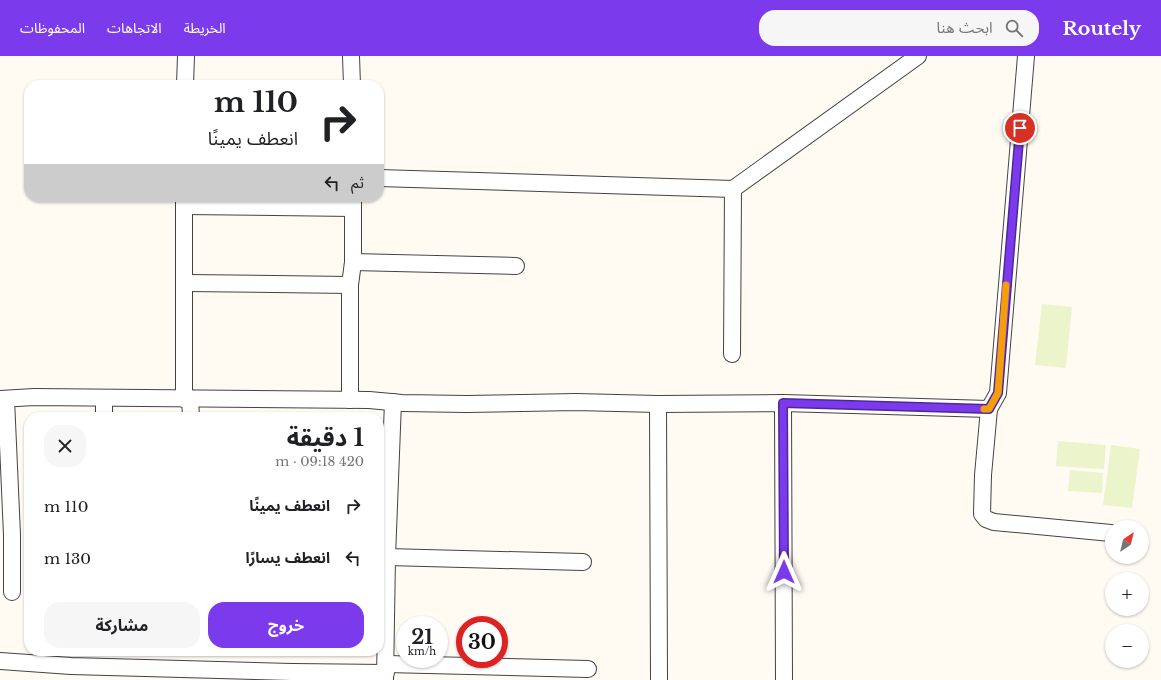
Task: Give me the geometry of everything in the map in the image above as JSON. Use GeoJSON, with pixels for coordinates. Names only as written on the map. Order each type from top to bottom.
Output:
{"type":"FeatureCollection","features":[{"type":"Feature","properties":{"kind":"street"},"geometry":{"type":"LineString","coordinates":[[185,80],[186,56]]}},
{"type":"Feature","properties":{"kind":"street"},"geometry":{"type":"LineString","coordinates":[[351,56],[352,80]]}},
{"type":"Feature","properties":{"kind":"street"},"geometry":{"type":"LineString","coordinates":[[384,178],[733,189],[918,56]]}},
{"type":"Feature","properties":{"kind":"street"},"geometry":{"type":"LineString","coordinates":[[1026,56],[998,393],[989,409],[982,475],[982,514],[986,519],[994,522],[1105,532]]}},
{"type":"Feature","properties":{"kind":"street"},"geometry":{"type":"LineString","coordinates":[[732,354],[733,189]]}},
{"type":"Feature","properties":{"kind":"street"},"geometry":{"type":"LineString","coordinates":[[190,412],[187,399],[184,202],[353,203],[353,262],[350,285],[350,400]]}},
{"type":"Feature","properties":{"kind":"street"},"geometry":{"type":"LineString","coordinates":[[353,262],[516,266]]}},
{"type":"Feature","properties":{"kind":"street"},"geometry":{"type":"LineString","coordinates":[[185,284],[350,285]]}},
{"type":"Feature","properties":{"kind":"street"},"geometry":{"type":"LineString","coordinates":[[12,592],[12,535],[3,399],[34,397],[350,400],[467,404],[576,402],[658,404],[783,403],[989,409]]}},
{"type":"Feature","properties":{"kind":"street"},"geometry":{"type":"LineString","coordinates":[[104,398],[104,412]]}},
{"type":"Feature","properties":{"kind":"street"},"geometry":{"type":"LineString","coordinates":[[386,672],[393,402]]}},
{"type":"Feature","properties":{"kind":"street"},"geometry":{"type":"LineString","coordinates":[[783,403],[784,680]]}},
{"type":"Feature","properties":{"kind":"street"},"geometry":{"type":"LineString","coordinates":[[658,404],[659,680]]}},
{"type":"Feature","properties":{"kind":"street"},"geometry":{"type":"LineString","coordinates":[[388,557],[583,562]]}},
{"type":"Feature","properties":{"kind":"street"},"geometry":{"type":"LineString","coordinates":[[0,661],[57,672],[135,674],[292,676],[386,672],[588,669]]}},
{"type":"Feature","properties":{"kind":"green space"},"geometry":{"type":"Polygon","coordinates":[[[1042,304],[1072,307],[1066,368],[1035,365],[1042,304]]]}},
{"type":"Feature","properties":{"kind":"green space"},"geometry":{"type":"Polygon","coordinates":[[[1058,441],[1106,445],[1104,469],[1056,466],[1058,441]]]}},
{"type":"Feature","properties":{"kind":"green space"},"geometry":{"type":"Polygon","coordinates":[[[1111,445],[1140,449],[1132,508],[1103,505],[1111,445]]]}},
{"type":"Feature","properties":{"kind":"green space"},"geometry":{"type":"Polygon","coordinates":[[[1070,470],[1103,473],[1102,493],[1068,491],[1070,470]]]}},
{"type":"Feature","properties":{"kind":"slow traffic"},"geometry":{"type":"LineString","coordinates":[[984,409],[989,409],[998,393],[1006,285]]}},
{"type":"Feature","properties":{"kind":"route"},"geometry":{"type":"LineString","coordinates":[[784,572],[783,403],[907,408],[989,409],[998,393],[1020,128]]}}]}
